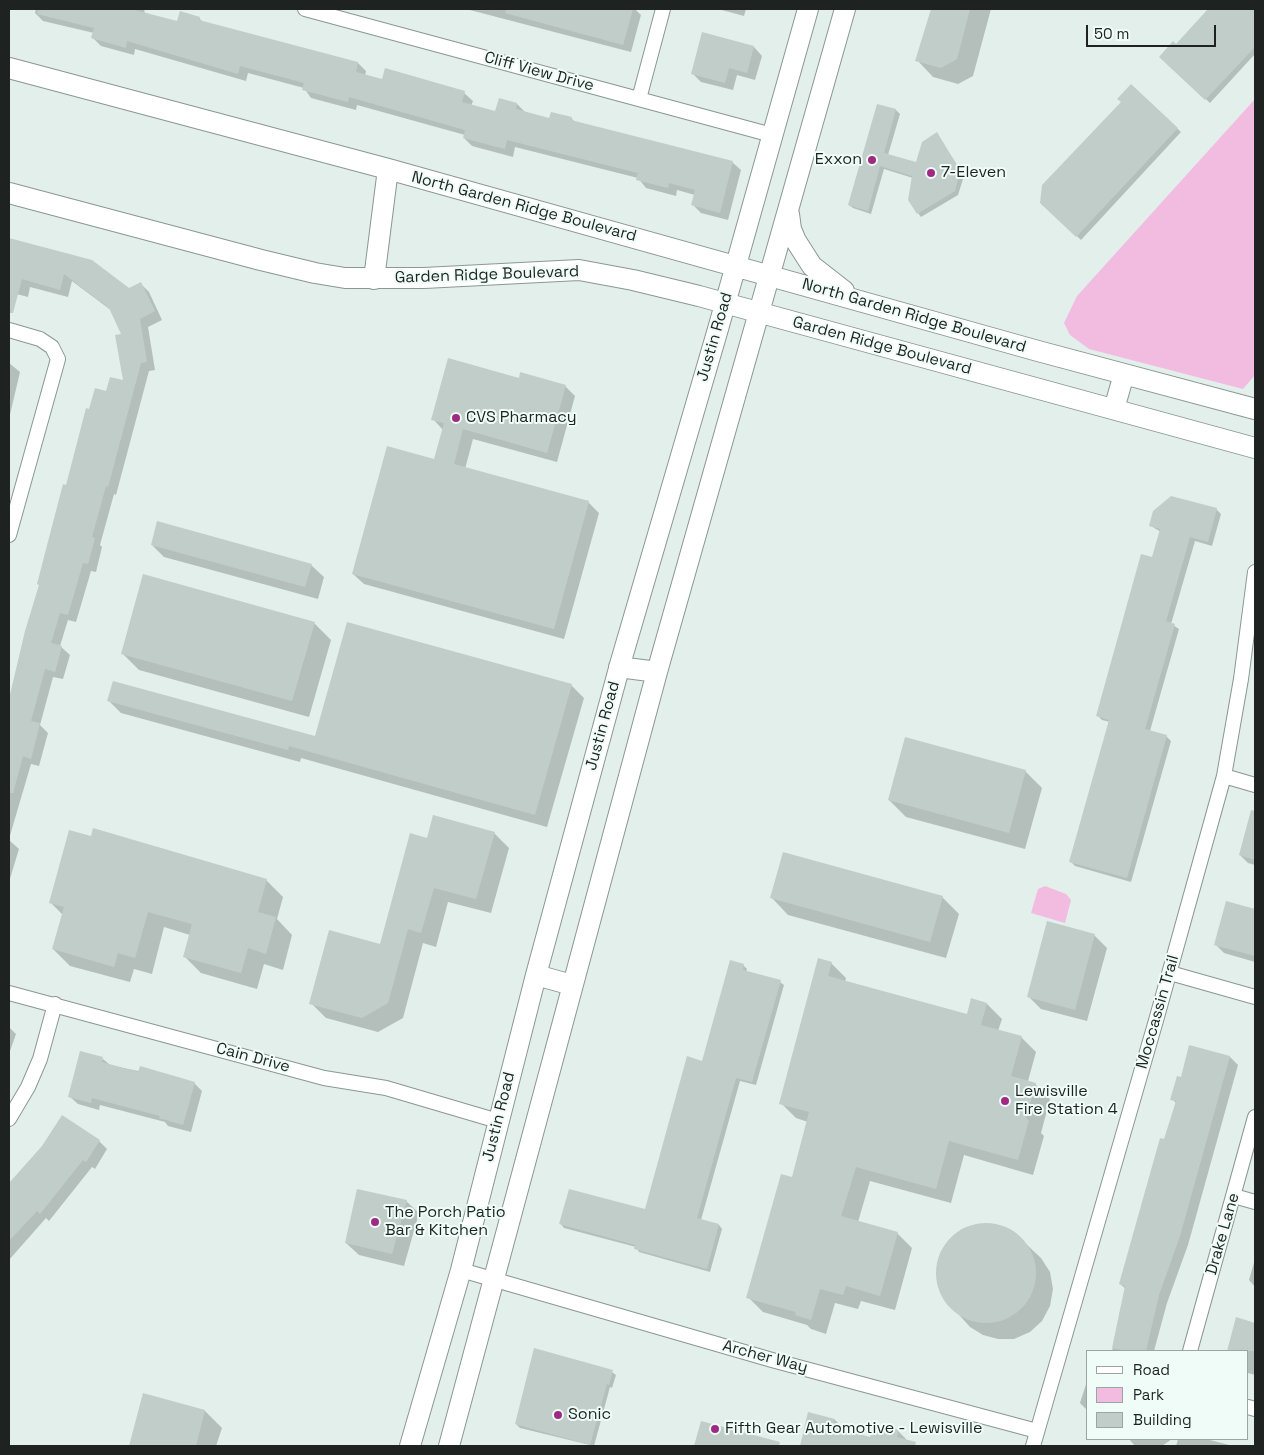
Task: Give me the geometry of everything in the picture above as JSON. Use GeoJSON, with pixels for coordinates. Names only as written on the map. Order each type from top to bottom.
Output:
{"type":"FeatureCollection","features":[{"type":"Feature","properties":{"kind":"main road","name":"Justin Road"},"geometry":{"type":"LineString","coordinates":[[410,1446],[461,1270],[498,1121],[619,667],[808,9]]}},
{"type":"Feature","properties":{"kind":"main road"},"geometry":{"type":"LineString","coordinates":[[449,1446],[657,672],[845,9]]}},
{"type":"Feature","properties":{"kind":"main road","name":"North Garden Ridge Boulevard"},"geometry":{"type":"LineString","coordinates":[[9,68],[388,169],[1124,374]]}},
{"type":"Feature","properties":{"kind":"main road"},"geometry":{"type":"LineString","coordinates":[[374,279],[388,169]]}},
{"type":"Feature","properties":{"kind":"main road","name":"Garden Ridge Boulevard"},"geometry":{"type":"LineString","coordinates":[[9,193],[315,273],[374,279],[579,270],[677,290],[1255,448]]}},
{"type":"Feature","properties":{"kind":"main road"},"geometry":{"type":"LineString","coordinates":[[789,211],[791,229],[796,241],[812,266],[843,290],[868,303]]}},
{"type":"Feature","properties":{"kind":"main road"},"geometry":{"type":"LineString","coordinates":[[1114,410],[1124,374],[1255,409]]}},
{"type":"Feature","properties":{"kind":"main road"},"geometry":{"type":"LineString","coordinates":[[619,667],[657,672]]}},
{"type":"Feature","properties":{"kind":"main road"},"geometry":{"type":"LineString","coordinates":[[536,976],[572,985]]}},
{"type":"Feature","properties":{"kind":"street","name":"Cliff View Drive"},"geometry":{"type":"LineString","coordinates":[[305,9],[772,135]]}},
{"type":"Feature","properties":{"kind":"street"},"geometry":{"type":"LineString","coordinates":[[639,99],[663,9]]}},
{"type":"Feature","properties":{"kind":"street"},"geometry":{"type":"LineString","coordinates":[[9,330],[40,339],[52,347],[58,359],[9,535]]}},
{"type":"Feature","properties":{"kind":"street","name":"Moccassin Trail"},"geometry":{"type":"LineString","coordinates":[[1033,1446],[1170,974],[1224,776],[1241,679],[1255,575]]}},
{"type":"Feature","properties":{"kind":"street"},"geometry":{"type":"LineString","coordinates":[[1224,776],[1255,784]]}},
{"type":"Feature","properties":{"kind":"street"},"geometry":{"type":"LineString","coordinates":[[1170,974],[1255,997]]}},
{"type":"Feature","properties":{"kind":"street","name":"Cain Drive"},"geometry":{"type":"LineString","coordinates":[[9,993],[324,1078],[386,1088],[498,1121]]}},
{"type":"Feature","properties":{"kind":"street"},"geometry":{"type":"LineString","coordinates":[[9,1119],[28,1087],[40,1059],[55,1004]]}},
{"type":"Feature","properties":{"kind":"street","name":"Drake Lane"},"geometry":{"type":"LineString","coordinates":[[1190,1350],[1255,1117]]}},
{"type":"Feature","properties":{"kind":"street"},"geometry":{"type":"LineString","coordinates":[[1234,1196],[1255,1202]]}},
{"type":"Feature","properties":{"kind":"street","name":"Archer Way"},"geometry":{"type":"LineString","coordinates":[[461,1270],[772,1360],[1037,1431]]}},
{"type":"Feature","properties":{"kind":"green space"},"geometry":{"type":"Polygon","coordinates":[[[1255,99],[1255,375],[1243,389],[1089,349],[1070,335],[1064,323],[1077,296],[1255,99]]]}},
{"type":"Feature","properties":{"kind":"green space"},"geometry":{"type":"Polygon","coordinates":[[[1045,886],[1066,894],[1071,900],[1065,923],[1031,913],[1038,889],[1045,886]]]}},
{"type":"Feature","properties":{"kind":"building"},"geometry":{"type":"Polygon","coordinates":[[[38,9],[131,9],[177,21],[180,11],[200,17],[199,20],[358,62],[356,72],[382,79],[385,68],[465,91],[462,102],[495,111],[499,98],[517,103],[516,109],[549,118],[551,112],[572,117],[571,120],[733,161],[720,213],[691,205],[695,190],[669,183],[668,188],[636,180],[638,173],[507,140],[505,149],[463,138],[465,130],[349,97],[348,102],[302,90],[304,83],[240,66],[238,74],[127,41],[126,48],[91,38],[94,28],[37,14],[38,9]]]}},
{"type":"Feature","properties":{"kind":"building"},"geometry":{"type":"Polygon","coordinates":[[[506,9],[633,9],[623,45],[505,13],[506,9]]]}},
{"type":"Feature","properties":{"kind":"building"},"geometry":{"type":"Polygon","coordinates":[[[931,9],[970,9],[957,59],[941,68],[915,61],[931,9]]]}},
{"type":"Feature","properties":{"kind":"building"},"geometry":{"type":"Polygon","coordinates":[[[1208,9],[1255,9],[1255,47],[1205,100],[1159,57],[1173,41],[1176,44],[1208,9]]]}},
{"type":"Feature","properties":{"kind":"building"},"geometry":{"type":"Polygon","coordinates":[[[702,32],[754,46],[747,73],[729,68],[725,83],[691,74],[702,32]]]}},
{"type":"Feature","properties":{"kind":"building"},"geometry":{"type":"Polygon","coordinates":[[[1131,84],[1178,128],[1076,237],[1040,203],[1042,185],[1121,102],[1117,99],[1131,84]]]}},
{"type":"Feature","properties":{"kind":"building"},"geometry":{"type":"Polygon","coordinates":[[[877,104],[896,109],[884,153],[916,162],[922,142],[937,132],[960,171],[955,191],[917,214],[908,200],[912,176],[880,166],[868,211],[848,205],[877,104]]]}},
{"type":"Feature","properties":{"kind":"building"},"geometry":{"type":"Polygon","coordinates":[[[9,238],[92,260],[129,288],[141,282],[155,311],[140,319],[147,362],[141,363],[108,487],[106,486],[92,537],[95,538],[88,564],[83,563],[68,615],[60,613],[51,643],[62,646],[55,672],[45,669],[31,721],[40,723],[31,759],[23,756],[13,793],[9,793],[9,699],[63,484],[66,485],[86,408],[89,409],[95,388],[106,391],[110,377],[123,380],[115,335],[121,334],[109,308],[64,274],[60,290],[22,279],[13,313],[9,313],[9,238]]]}},
{"type":"Feature","properties":{"kind":"building"},"geometry":{"type":"Polygon","coordinates":[[[448,358],[519,378],[520,372],[566,385],[547,453],[463,429],[454,464],[589,501],[554,629],[352,574],[387,446],[434,459],[444,423],[431,420],[448,358]]]}},
{"type":"Feature","properties":{"kind":"building"},"geometry":{"type":"Polygon","coordinates":[[[1171,496],[1217,508],[1208,542],[1190,537],[1166,621],[1175,624],[1145,729],[1167,735],[1127,878],[1069,862],[1109,720],[1096,716],[1141,554],[1152,557],[1160,529],[1149,526],[1153,511],[1171,496]]]}},
{"type":"Feature","properties":{"kind":"building"},"geometry":{"type":"Polygon","coordinates":[[[157,521],[312,564],[305,587],[151,545],[157,521]]]}},
{"type":"Feature","properties":{"kind":"building"},"geometry":{"type":"Polygon","coordinates":[[[143,574],[315,622],[292,701],[121,654],[143,574]]]}},
{"type":"Feature","properties":{"kind":"building"},"geometry":{"type":"Polygon","coordinates":[[[347,622],[572,684],[535,815],[289,746],[288,750],[107,701],[113,681],[315,736],[347,622]]]}},
{"type":"Feature","properties":{"kind":"building"},"geometry":{"type":"Polygon","coordinates":[[[905,737],[1026,770],[1009,833],[888,800],[905,737]]]}},
{"type":"Feature","properties":{"kind":"building"},"geometry":{"type":"Polygon","coordinates":[[[1251,810],[1255,811],[1255,860],[1239,855],[1251,810]]]}},
{"type":"Feature","properties":{"kind":"building"},"geometry":{"type":"Polygon","coordinates":[[[433,815],[495,832],[476,899],[434,888],[421,933],[408,929],[388,1003],[362,1018],[309,1004],[329,930],[380,944],[410,833],[427,838],[433,815]]]}},
{"type":"Feature","properties":{"kind":"building"},"geometry":{"type":"Polygon","coordinates":[[[93,828],[267,879],[258,912],[276,917],[266,954],[248,948],[241,973],[183,957],[192,924],[148,912],[135,958],[118,953],[114,967],[52,949],[64,907],[49,903],[69,830],[91,836],[93,828]]]}},
{"type":"Feature","properties":{"kind":"building"},"geometry":{"type":"Polygon","coordinates":[[[783,852],[943,896],[930,942],[770,898],[783,852]]]}},
{"type":"Feature","properties":{"kind":"building"},"geometry":{"type":"Polygon","coordinates":[[[1226,901],[1255,909],[1255,956],[1214,945],[1226,901]]]}},
{"type":"Feature","properties":{"kind":"building"},"geometry":{"type":"Polygon","coordinates":[[[1047,921],[1095,934],[1075,1010],[1027,997],[1047,921]]]}},
{"type":"Feature","properties":{"kind":"building"},"geometry":{"type":"Polygon","coordinates":[[[818,958],[832,962],[828,976],[967,1014],[971,998],[987,1003],[981,1025],[1022,1036],[1011,1076],[1036,1083],[1026,1119],[1029,1120],[1018,1160],[949,1141],[936,1189],[856,1167],[841,1216],[898,1232],[880,1296],[846,1286],[843,1295],[820,1289],[811,1320],[795,1315],[796,1312],[746,1298],[781,1174],[792,1177],[809,1112],[779,1104],[818,958]]]}},
{"type":"Feature","properties":{"kind":"building"},"geometry":{"type":"Polygon","coordinates":[[[730,960],[744,964],[743,970],[781,980],[752,1082],[736,1078],[697,1218],[719,1224],[707,1269],[634,1249],[635,1245],[559,1224],[569,1189],[645,1209],[687,1056],[702,1061],[730,960]]]}},
{"type":"Feature","properties":{"kind":"building"},"geometry":{"type":"Polygon","coordinates":[[[1189,1045],[1230,1056],[1180,1236],[1159,1295],[1146,1350],[1112,1348],[1125,1286],[1119,1284],[1160,1138],[1164,1139],[1176,1101],[1170,1100],[1177,1076],[1181,1077],[1189,1045]]]}},
{"type":"Feature","properties":{"kind":"building"},"geometry":{"type":"Polygon","coordinates":[[[80,1051],[103,1057],[102,1062],[138,1072],[140,1066],[195,1082],[183,1125],[159,1118],[160,1116],[92,1098],[91,1103],[68,1097],[80,1051]]]}},
{"type":"Feature","properties":{"kind":"building"},"geometry":{"type":"Polygon","coordinates":[[[62,1115],[100,1140],[86,1162],[83,1160],[40,1214],[37,1211],[9,1241],[9,1183],[42,1146],[62,1115]]]}},
{"type":"Feature","properties":{"kind":"building","name":"The Porch Patio Bar & Kitchen"},"geometry":{"type":"Polygon","coordinates":[[[357,1189],[407,1200],[392,1254],[345,1243],[357,1189]]]}},
{"type":"Feature","properties":{"kind":"building"},"geometry":{"type":"Polygon","coordinates":[[[986,1223],[1005,1227],[1022,1237],[1032,1254],[1036,1273],[1032,1292],[1022,1309],[1005,1319],[986,1323],[967,1319],[950,1309],[940,1292],[936,1273],[940,1254],[950,1237],[967,1227],[986,1223]]]}},
{"type":"Feature","properties":{"kind":"building"},"geometry":{"type":"Polygon","coordinates":[[[1236,1317],[1255,1323],[1255,1351],[1227,1350],[1236,1317]]]}},
{"type":"Feature","properties":{"kind":"building"},"geometry":{"type":"Polygon","coordinates":[[[534,1348],[613,1370],[609,1385],[607,1384],[590,1445],[515,1424],[534,1348]]]}},
{"type":"Feature","properties":{"kind":"building"},"geometry":{"type":"Polygon","coordinates":[[[143,1393],[205,1410],[196,1446],[129,1446],[143,1393]]]}},
{"type":"Feature","properties":{"kind":"building"},"geometry":{"type":"Polygon","coordinates":[[[808,1412],[835,1419],[833,1427],[870,1437],[872,1430],[882,1433],[884,1426],[899,1430],[897,1437],[916,1442],[915,1446],[800,1446],[808,1412]]]}},
{"type":"Feature","properties":{"kind":"building","name":"Fifth Gear Automotive - Lewisville"},"geometry":{"type":"Polygon","coordinates":[[[701,1421],[780,1442],[779,1446],[694,1446],[701,1421]]]}},
{"type":"Feature","properties":{"kind":"place","name":"Exxon"},"geometry":{"type":"Point","coordinates":[872,160]}},
{"type":"Feature","properties":{"kind":"place","name":"7-Eleven"},"geometry":{"type":"Point","coordinates":[931,173]}},
{"type":"Feature","properties":{"kind":"place","name":"CVS Pharmacy"},"geometry":{"type":"Point","coordinates":[456,418]}},
{"type":"Feature","properties":{"kind":"place","name":"Lewisville Fire Station 4"},"geometry":{"type":"Point","coordinates":[1005,1101]}},
{"type":"Feature","properties":{"kind":"place","name":"The Porch Patio Bar & Kitchen"},"geometry":{"type":"Point","coordinates":[375,1222]}},
{"type":"Feature","properties":{"kind":"place","name":"Sonic"},"geometry":{"type":"Point","coordinates":[558,1415]}},
{"type":"Feature","properties":{"kind":"place","name":"Fifth Gear Automotive - Lewisville"},"geometry":{"type":"Point","coordinates":[715,1429]}}]}
